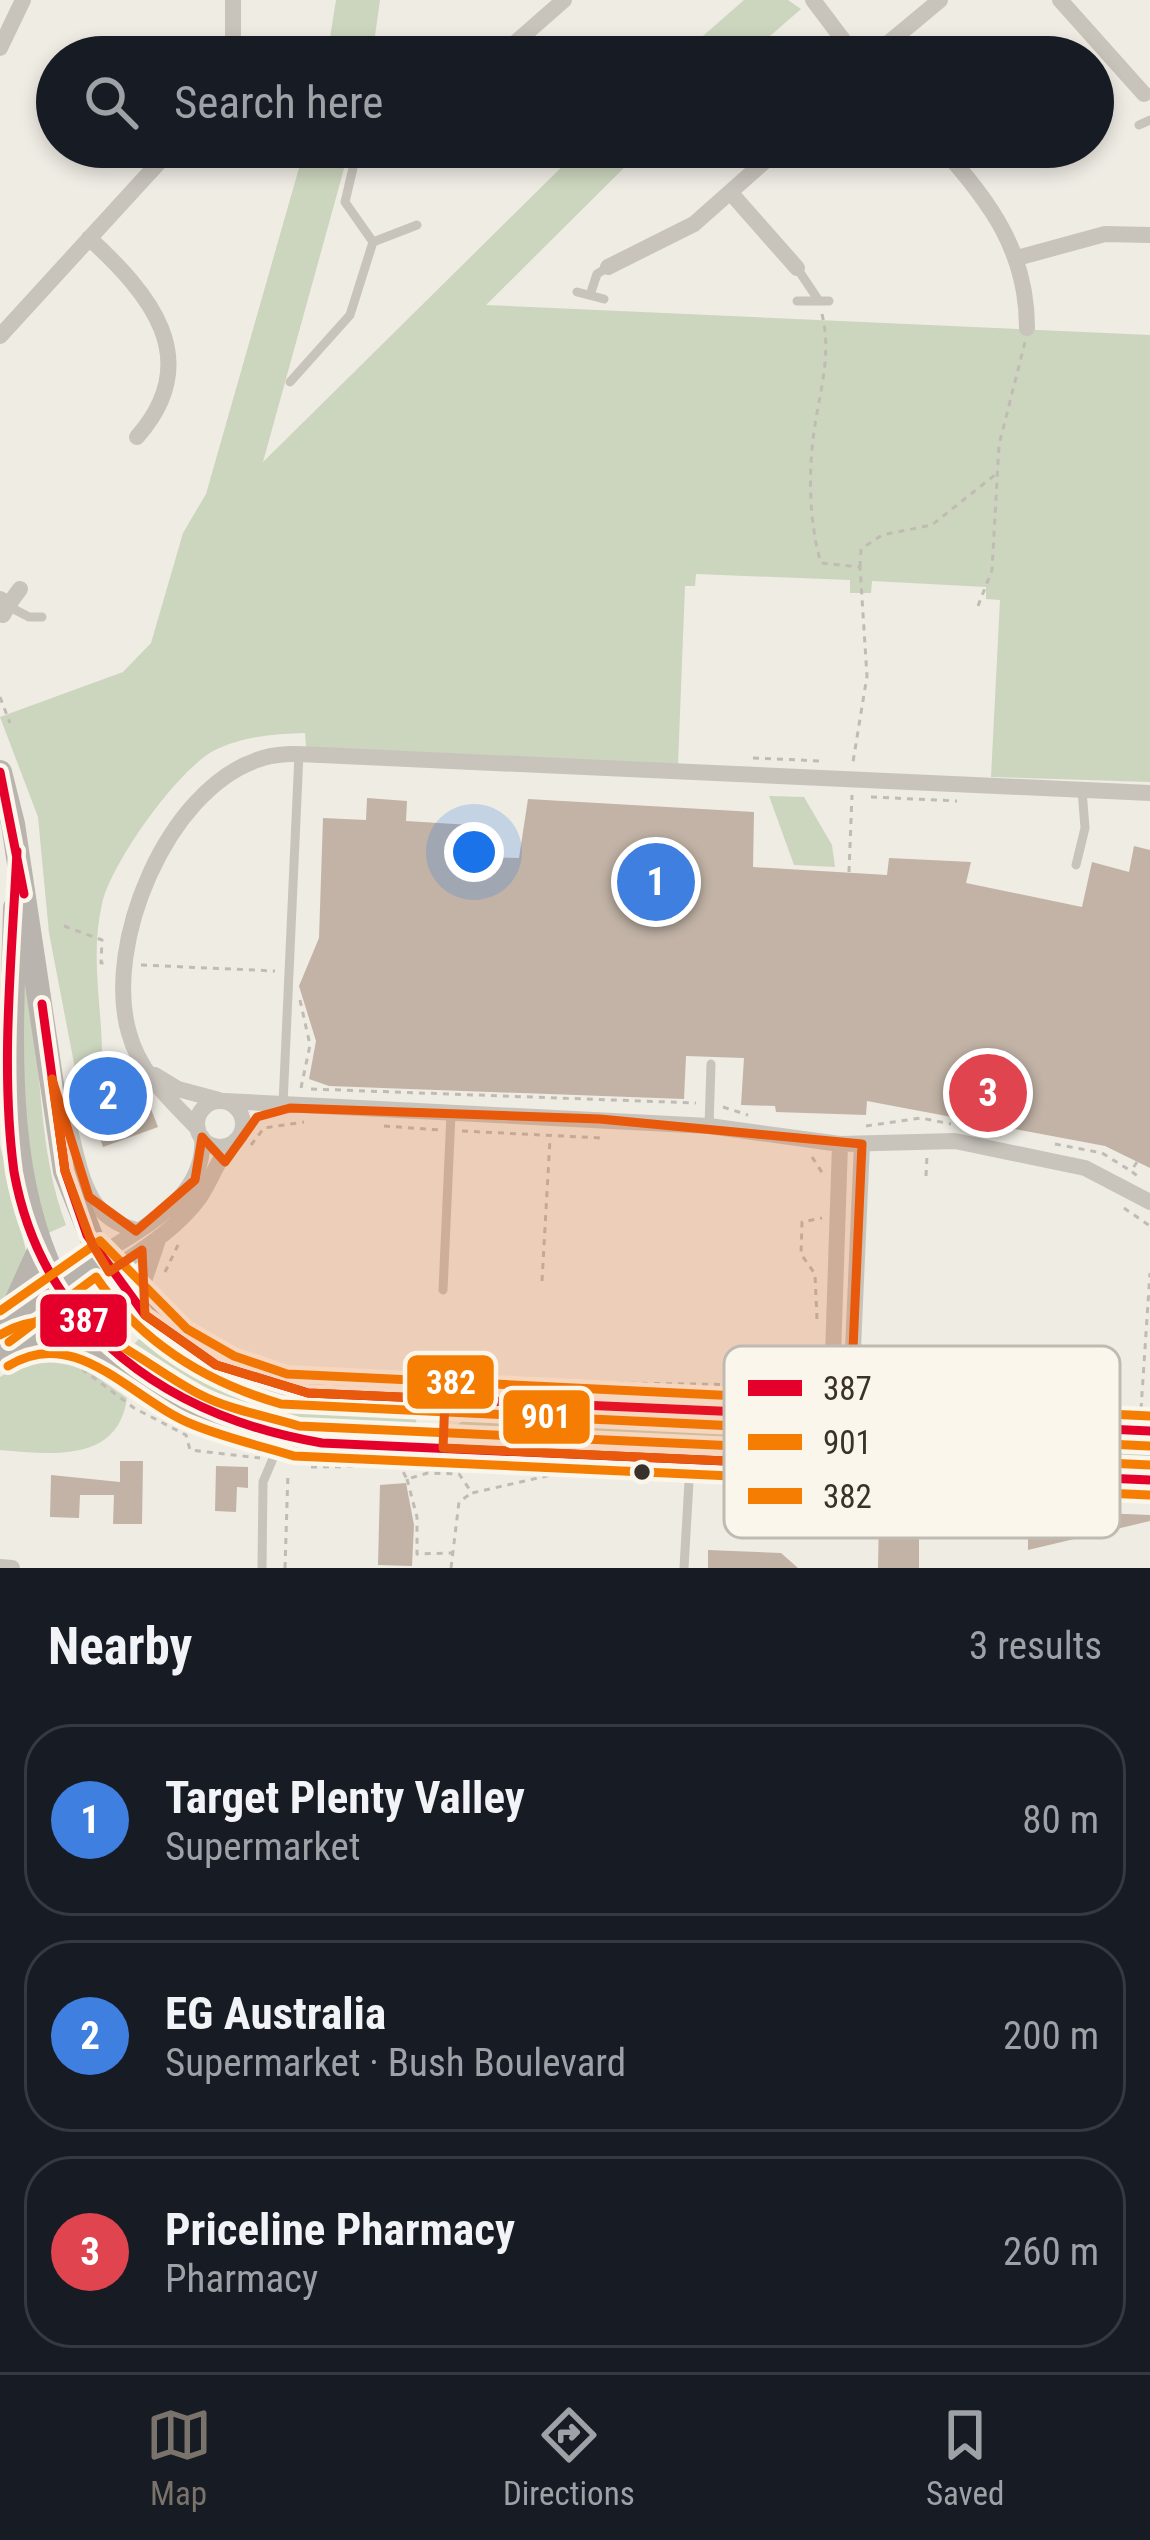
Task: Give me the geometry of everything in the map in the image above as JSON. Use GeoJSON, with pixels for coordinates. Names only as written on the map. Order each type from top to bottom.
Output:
{"type":"FeatureCollection","features":[{"type":"Feature","properties":{"kind":"main road"},"geometry":{"type":"LineString","coordinates":[[0,772],[17,851],[65,1171],[104,1264],[146,1316],[196,1354],[263,1384],[308,1393],[724,1411]]}},
{"type":"Feature","properties":{"kind":"main road"},"geometry":{"type":"LineString","coordinates":[[17,851],[10,1128],[16,1182],[39,1251],[65,1296],[128,1366]]}},
{"type":"Feature","properties":{"kind":"main road"},"geometry":{"type":"LineString","coordinates":[[8,1336],[39,1251]]}},
{"type":"Feature","properties":{"kind":"main road"},"geometry":{"type":"LineString","coordinates":[[8,1336],[104,1264]]}},
{"type":"Feature","properties":{"kind":"main road"},"geometry":{"type":"LineString","coordinates":[[8,1336],[60,1335],[128,1366],[196,1410],[245,1429],[296,1441],[724,1461]]}},
{"type":"Feature","properties":{"kind":"main road"},"geometry":{"type":"LineString","coordinates":[[443,1448],[445,1399]]}},
{"type":"Feature","properties":{"kind":"main road"},"geometry":{"type":"LineString","coordinates":[[1120,1479],[1150,1480]]}},
{"type":"Feature","properties":{"kind":"street"},"geometry":{"type":"LineString","coordinates":[[0,48],[23,0]]}},
{"type":"Feature","properties":{"kind":"street"},"geometry":{"type":"LineString","coordinates":[[814,0],[850,36]]}},
{"type":"Feature","properties":{"kind":"street"},"geometry":{"type":"LineString","coordinates":[[898,36],[940,0]]}},
{"type":"Feature","properties":{"kind":"street"},"geometry":{"type":"LineString","coordinates":[[1060,0],[1092,36]]}},
{"type":"Feature","properties":{"kind":"street"},"geometry":{"type":"LineString","coordinates":[[521,36],[555,3]]}},
{"type":"Feature","properties":{"kind":"street"},"geometry":{"type":"LineString","coordinates":[[226,36],[233,5]]}},
{"type":"Feature","properties":{"kind":"street"},"geometry":{"type":"LineString","coordinates":[[233,5],[233,36]]}},
{"type":"Feature","properties":{"kind":"street"},"geometry":{"type":"LineString","coordinates":[[1114,61],[1147,98]]}},
{"type":"Feature","properties":{"kind":"street"},"geometry":{"type":"LineString","coordinates":[[0,336],[154,168]]}},
{"type":"Feature","properties":{"kind":"street"},"geometry":{"type":"LineString","coordinates":[[608,267],[683,232],[757,168]]}},
{"type":"Feature","properties":{"kind":"street"},"geometry":{"type":"LineString","coordinates":[[959,168],[994,208],[1017,258],[1028,328]]}},
{"type":"Feature","properties":{"kind":"street"},"geometry":{"type":"LineString","coordinates":[[730,192],[797,268]]}},
{"type":"Feature","properties":{"kind":"street"},"geometry":{"type":"LineString","coordinates":[[1017,258],[1105,234],[1150,235]]}},
{"type":"Feature","properties":{"kind":"street"},"geometry":{"type":"LineString","coordinates":[[89,238],[136,281],[161,325],[165,374],[154,413],[137,437]]}},
{"type":"Feature","properties":{"kind":"street"},"geometry":{"type":"LineString","coordinates":[[5,606],[20,589]]}},
{"type":"Feature","properties":{"kind":"street"},"geometry":{"type":"LineString","coordinates":[[242,1141],[219,1146],[159,1090],[139,1057],[126,1021],[126,964],[128,926],[138,893],[203,796],[244,765],[299,754],[1150,793]]}},
{"type":"Feature","properties":{"kind":"street"},"geometry":{"type":"LineString","coordinates":[[139,1057],[166,1084],[224,1101],[710,1126],[840,1144],[955,1141],[1085,1168],[1150,1202]]}},
{"type":"Feature","properties":{"kind":"street"},"geometry":{"type":"LineString","coordinates":[[52,1078],[89,1197],[108,1219],[137,1230]]}},
{"type":"Feature","properties":{"kind":"street"},"geometry":{"type":"LineString","coordinates":[[104,1264],[195,1180],[202,1160],[204,1107],[224,1101]]}},
{"type":"Feature","properties":{"kind":"street"},"geometry":{"type":"LineString","coordinates":[[224,1101],[242,1115],[242,1141]]}},
{"type":"Feature","properties":{"kind":"street"},"geometry":{"type":"LineString","coordinates":[[104,1264],[160,1237],[197,1201],[265,1113],[308,1107]]}},
{"type":"Feature","properties":{"kind":"street"},"geometry":{"type":"LineString","coordinates":[[831,1346],[840,1144]]}},
{"type":"Feature","properties":{"kind":"street"},"geometry":{"type":"LineString","coordinates":[[852,1346],[862,1144]]}},
{"type":"Feature","properties":{"kind":"street"},"geometry":{"type":"LineString","coordinates":[[146,1316],[142,1288],[160,1237]]}},
{"type":"Feature","properties":{"kind":"street"},"geometry":{"type":"LineString","coordinates":[[853,1339],[856,1346]]}},
{"type":"Feature","properties":{"kind":"street"},"geometry":{"type":"LineString","coordinates":[[0,1567],[12,1568]]}},
{"type":"Feature","properties":{"kind":"lane"},"geometry":{"type":"LineString","coordinates":[[353,168],[345,202],[373,242]]}},
{"type":"Feature","properties":{"kind":"lane"},"geometry":{"type":"LineString","coordinates":[[373,242],[417,225]]}},
{"type":"Feature","properties":{"kind":"lane"},"geometry":{"type":"LineString","coordinates":[[290,382],[350,315],[373,242]]}},
{"type":"Feature","properties":{"kind":"lane"},"geometry":{"type":"LineString","coordinates":[[591,292],[597,274],[608,267]]}},
{"type":"Feature","properties":{"kind":"lane"},"geometry":{"type":"LineString","coordinates":[[797,268],[824,301]]}},
{"type":"Feature","properties":{"kind":"lane"},"geometry":{"type":"LineString","coordinates":[[577,292],[604,299]]}},
{"type":"Feature","properties":{"kind":"lane"},"geometry":{"type":"LineString","coordinates":[[797,301],[824,301]]}},
{"type":"Feature","properties":{"kind":"lane"},"geometry":{"type":"LineString","coordinates":[[5,606],[29,617],[42,616]]}},
{"type":"Feature","properties":{"kind":"lane"},"geometry":{"type":"LineString","coordinates":[[283,1104],[299,754]]}},
{"type":"Feature","properties":{"kind":"lane"},"geometry":{"type":"LineString","coordinates":[[1076,865],[1085,828],[1082,790]]}},
{"type":"Feature","properties":{"kind":"lane"},"geometry":{"type":"LineString","coordinates":[[710,1126],[711,1064]]}},
{"type":"Feature","properties":{"kind":"lane"},"geometry":{"type":"LineString","coordinates":[[443,1290],[451,1114]]}},
{"type":"Feature","properties":{"kind":"lane"},"geometry":{"type":"LineString","coordinates":[[262,1568],[263,1482],[274,1456],[338,1455],[375,1445]]}},
{"type":"Feature","properties":{"kind":"lane"},"geometry":{"type":"LineString","coordinates":[[684,1568],[691,1459]]}},
{"type":"Feature","properties":{"kind":"path"},"geometry":{"type":"LineString","coordinates":[[824,301],[826,339],[811,454],[816,545],[821,563],[860,567]]}},
{"type":"Feature","properties":{"kind":"path"},"geometry":{"type":"LineString","coordinates":[[978,606],[992,570],[997,473],[1028,328]]}},
{"type":"Feature","properties":{"kind":"path"},"geometry":{"type":"LineString","coordinates":[[849,872],[853,780],[868,661],[860,616],[861,549],[882,535],[932,526],[997,473]]}},
{"type":"Feature","properties":{"kind":"path"},"geometry":{"type":"LineString","coordinates":[[0,697],[10,723]]}},
{"type":"Feature","properties":{"kind":"path"},"geometry":{"type":"LineString","coordinates":[[64,926],[102,940],[101,963],[288,971]]}},
{"type":"Feature","properties":{"kind":"path"},"geometry":{"type":"LineString","coordinates":[[298,995],[310,1045],[301,1088]]}},
{"type":"Feature","properties":{"kind":"path"},"geometry":{"type":"LineString","coordinates":[[242,1141],[264,1128],[311,1121],[311,1088],[710,1103],[751,1115]]}},
{"type":"Feature","properties":{"kind":"path"},"geometry":{"type":"LineString","coordinates":[[542,1281],[550,1120]]}},
{"type":"Feature","properties":{"kind":"path"},"geometry":{"type":"LineString","coordinates":[[926,1176],[928,1155],[934,1154]]}},
{"type":"Feature","properties":{"kind":"path"},"geometry":{"type":"LineString","coordinates":[[1137,1162],[1131,1171],[1150,1185]]}},
{"type":"Feature","properties":{"kind":"path"},"geometry":{"type":"LineString","coordinates":[[1107,1197],[1150,1226]]}},
{"type":"Feature","properties":{"kind":"path"},"geometry":{"type":"LineString","coordinates":[[160,1283],[186,1233]]}},
{"type":"Feature","properties":{"kind":"path"},"geometry":{"type":"LineString","coordinates":[[1145,1421],[1150,1273]]}},
{"type":"Feature","properties":{"kind":"path"},"geometry":{"type":"LineString","coordinates":[[611,1383],[724,1383]]}},
{"type":"Feature","properties":{"kind":"path"},"geometry":{"type":"LineString","coordinates":[[1145,1421],[1150,1412]]}},
{"type":"Feature","properties":{"kind":"path"},"geometry":{"type":"LineString","coordinates":[[285,1568],[288,1472]]}},
{"type":"Feature","properties":{"kind":"path"},"geometry":{"type":"LineString","coordinates":[[407,1479],[417,1517],[417,1554],[453,1553]]}},
{"type":"Feature","properties":{"kind":"path"},"geometry":{"type":"LineString","coordinates":[[452,1568],[459,1502],[472,1493]]}},
{"type":"Feature","properties":{"kind":"highlighted area"},"geometry":{"type":"Polygon","coordinates":[[[52,1079],[89,1197],[136,1231],[195,1180],[202,1137],[225,1162],[257,1117],[290,1108],[600,1119],[862,1144],[850,1417],[819,1415],[855,1467],[443,1448],[445,1399],[308,1393],[216,1365],[145,1315],[142,1250],[109,1272],[92,1244],[65,1171],[52,1079]]]}},
{"type":"Feature","properties":{"kind":"green space"},"geometry":{"type":"Polygon","coordinates":[[[336,0],[380,0],[375,36],[330,36],[336,0]]]}},
{"type":"Feature","properties":{"kind":"green space"},"geometry":{"type":"Polygon","coordinates":[[[744,0],[788,0],[801,9],[770,36],[703,36],[744,0]]]}},
{"type":"Feature","properties":{"kind":"green space"},"geometry":{"type":"Polygon","coordinates":[[[299,168],[344,168],[263,462],[561,168],[624,168],[486,305],[1150,335],[1150,782],[991,777],[1000,600],[986,599],[986,587],[872,581],[871,593],[850,593],[850,580],[696,574],[695,586],[685,586],[678,764],[306,747],[305,733],[237,742],[200,760],[165,796],[132,842],[102,904],[97,966],[102,1070],[94,1123],[82,1105],[49,933],[38,817],[0,717],[123,672],[151,643],[183,533],[206,494],[299,168]]]}},
{"type":"Feature","properties":{"kind":"green space"},"geometry":{"type":"Polygon","coordinates":[[[769,796],[804,797],[832,845],[835,867],[794,865],[769,796]]]}},
{"type":"Feature","properties":{"kind":"green space"},"geometry":{"type":"Polygon","coordinates":[[[24,962],[49,1160],[66,1225],[42,1236],[20,1157],[24,962]]]}},
{"type":"Feature","properties":{"kind":"green space"},"geometry":{"type":"Polygon","coordinates":[[[0,1145],[28,1259],[0,1305],[0,1145]]]}},
{"type":"Feature","properties":{"kind":"green space"},"geometry":{"type":"Polygon","coordinates":[[[148,1328],[237,1391],[309,1408],[409,1414],[416,1417],[417,1440],[277,1428],[204,1398],[131,1348],[148,1328]]]}},
{"type":"Feature","properties":{"kind":"green space"},"geometry":{"type":"Polygon","coordinates":[[[43,1352],[61,1352],[127,1398],[121,1419],[96,1445],[60,1453],[0,1450],[0,1377],[43,1352]]]}},
{"type":"Feature","properties":{"kind":"green space"},"geometry":{"type":"Polygon","coordinates":[[[480,1411],[724,1428],[724,1450],[456,1439],[458,1424],[480,1411]]]}},
{"type":"Feature","properties":{"kind":"green space"},"geometry":{"type":"Polygon","coordinates":[[[1120,1438],[1150,1439],[1150,1469],[1120,1465],[1120,1438]]]}},
{"type":"Feature","properties":{"kind":"building"},"geometry":{"type":"Polygon","coordinates":[[[367,798],[407,801],[406,821],[487,826],[486,857],[519,858],[528,799],[754,812],[753,867],[887,875],[889,858],[971,862],[966,883],[1082,907],[1092,862],[1129,872],[1134,846],[1150,850],[1150,1168],[1105,1146],[867,1101],[866,1115],[776,1112],[775,1106],[741,1105],[744,1058],[686,1056],[684,1099],[329,1086],[309,1079],[316,1041],[299,986],[319,938],[323,818],[366,820],[367,798]]]}},
{"type":"Feature","properties":{"kind":"building"},"geometry":{"type":"Polygon","coordinates":[[[118,1085],[130,1117],[151,1109],[158,1127],[103,1147],[97,1130],[105,1127],[93,1094],[118,1085]]]}},
{"type":"Feature","properties":{"kind":"building"},"geometry":{"type":"Polygon","coordinates":[[[120,1461],[143,1461],[142,1524],[113,1524],[114,1495],[80,1495],[79,1518],[50,1517],[51,1475],[120,1482],[120,1461]]]}},
{"type":"Feature","properties":{"kind":"building"},"geometry":{"type":"Polygon","coordinates":[[[216,1466],[248,1467],[248,1488],[237,1487],[236,1512],[215,1511],[216,1466]]]}},
{"type":"Feature","properties":{"kind":"building"},"geometry":{"type":"Polygon","coordinates":[[[406,1483],[414,1525],[412,1566],[378,1565],[380,1485],[406,1483]]]}},
{"type":"Feature","properties":{"kind":"building"},"geometry":{"type":"Polygon","coordinates":[[[1120,1514],[1150,1515],[1150,1521],[1120,1528],[1120,1514]]]}},
{"type":"Feature","properties":{"kind":"building"},"geometry":{"type":"Polygon","coordinates":[[[879,1538],[919,1538],[919,1568],[878,1568],[879,1538]]]}},
{"type":"Feature","properties":{"kind":"building"},"geometry":{"type":"Polygon","coordinates":[[[1028,1538],[1078,1538],[1028,1550],[1028,1538]]]}},
{"type":"Feature","properties":{"kind":"building"},"geometry":{"type":"Polygon","coordinates":[[[708,1550],[781,1553],[798,1568],[708,1568],[708,1550]]]}},
{"type":"Feature","properties":{"kind":"transit line","name":"387"},"geometry":{"type":"LineString","coordinates":[[0,772],[24,894]]}},
{"type":"Feature","properties":{"kind":"transit line","name":"387"},"geometry":{"type":"LineString","coordinates":[[17,851],[8,1012],[14,1172],[29,1229],[53,1278],[84,1321],[122,1358],[214,1412],[322,1443],[724,1461]]}},
{"type":"Feature","properties":{"kind":"transit line","name":"387"},"geometry":{"type":"LineString","coordinates":[[42,1004],[65,1171],[87,1235],[145,1315],[216,1365],[308,1393],[724,1411]]}},
{"type":"Feature","properties":{"kind":"transit line","name":"382"},"geometry":{"type":"LineString","coordinates":[[0,1311],[100,1241],[187,1329],[234,1356],[287,1374],[724,1395]]}},
{"type":"Feature","properties":{"kind":"transit line","name":"901"},"geometry":{"type":"LineString","coordinates":[[9,1342],[96,1277],[133,1322],[177,1357],[227,1384],[281,1404],[724,1425]]}},
{"type":"Feature","properties":{"kind":"transit line","name":"382"},"geometry":{"type":"LineString","coordinates":[[0,1335],[27,1324],[53,1321],[79,1326],[212,1400],[299,1426],[724,1445]]}},
{"type":"Feature","properties":{"kind":"transit line","name":"901"},"geometry":{"type":"LineString","coordinates":[[8,1366],[33,1355],[81,1359],[194,1425],[294,1456],[724,1476]]}},
{"type":"Feature","properties":{"kind":"transit line","name":"382"},"geometry":{"type":"LineString","coordinates":[[1120,1415],[1150,1416]]}},
{"type":"Feature","properties":{"kind":"transit line","name":"387"},"geometry":{"type":"LineString","coordinates":[[1120,1430],[1150,1431]]}},
{"type":"Feature","properties":{"kind":"transit line","name":"901"},"geometry":{"type":"LineString","coordinates":[[1120,1445],[1149,1446]]}},
{"type":"Feature","properties":{"kind":"transit line","name":"382"},"geometry":{"type":"LineString","coordinates":[[1120,1464],[1150,1465]]}},
{"type":"Feature","properties":{"kind":"transit line","name":"387"},"geometry":{"type":"LineString","coordinates":[[1120,1479],[1150,1480]]}},
{"type":"Feature","properties":{"kind":"transit line","name":"901"},"geometry":{"type":"LineString","coordinates":[[1120,1494],[1149,1495]]}},
{"type":"Feature","properties":{"kind":"place","name":"Target Plenty Valley"},"geometry":{"type":"Point","coordinates":[656,882]}},
{"type":"Feature","properties":{"kind":"place","name":"Priceline Pharmacy"},"geometry":{"type":"Point","coordinates":[988,1093]}},
{"type":"Feature","properties":{"kind":"place","name":"EG Australia"},"geometry":{"type":"Point","coordinates":[108,1096]}}]}
